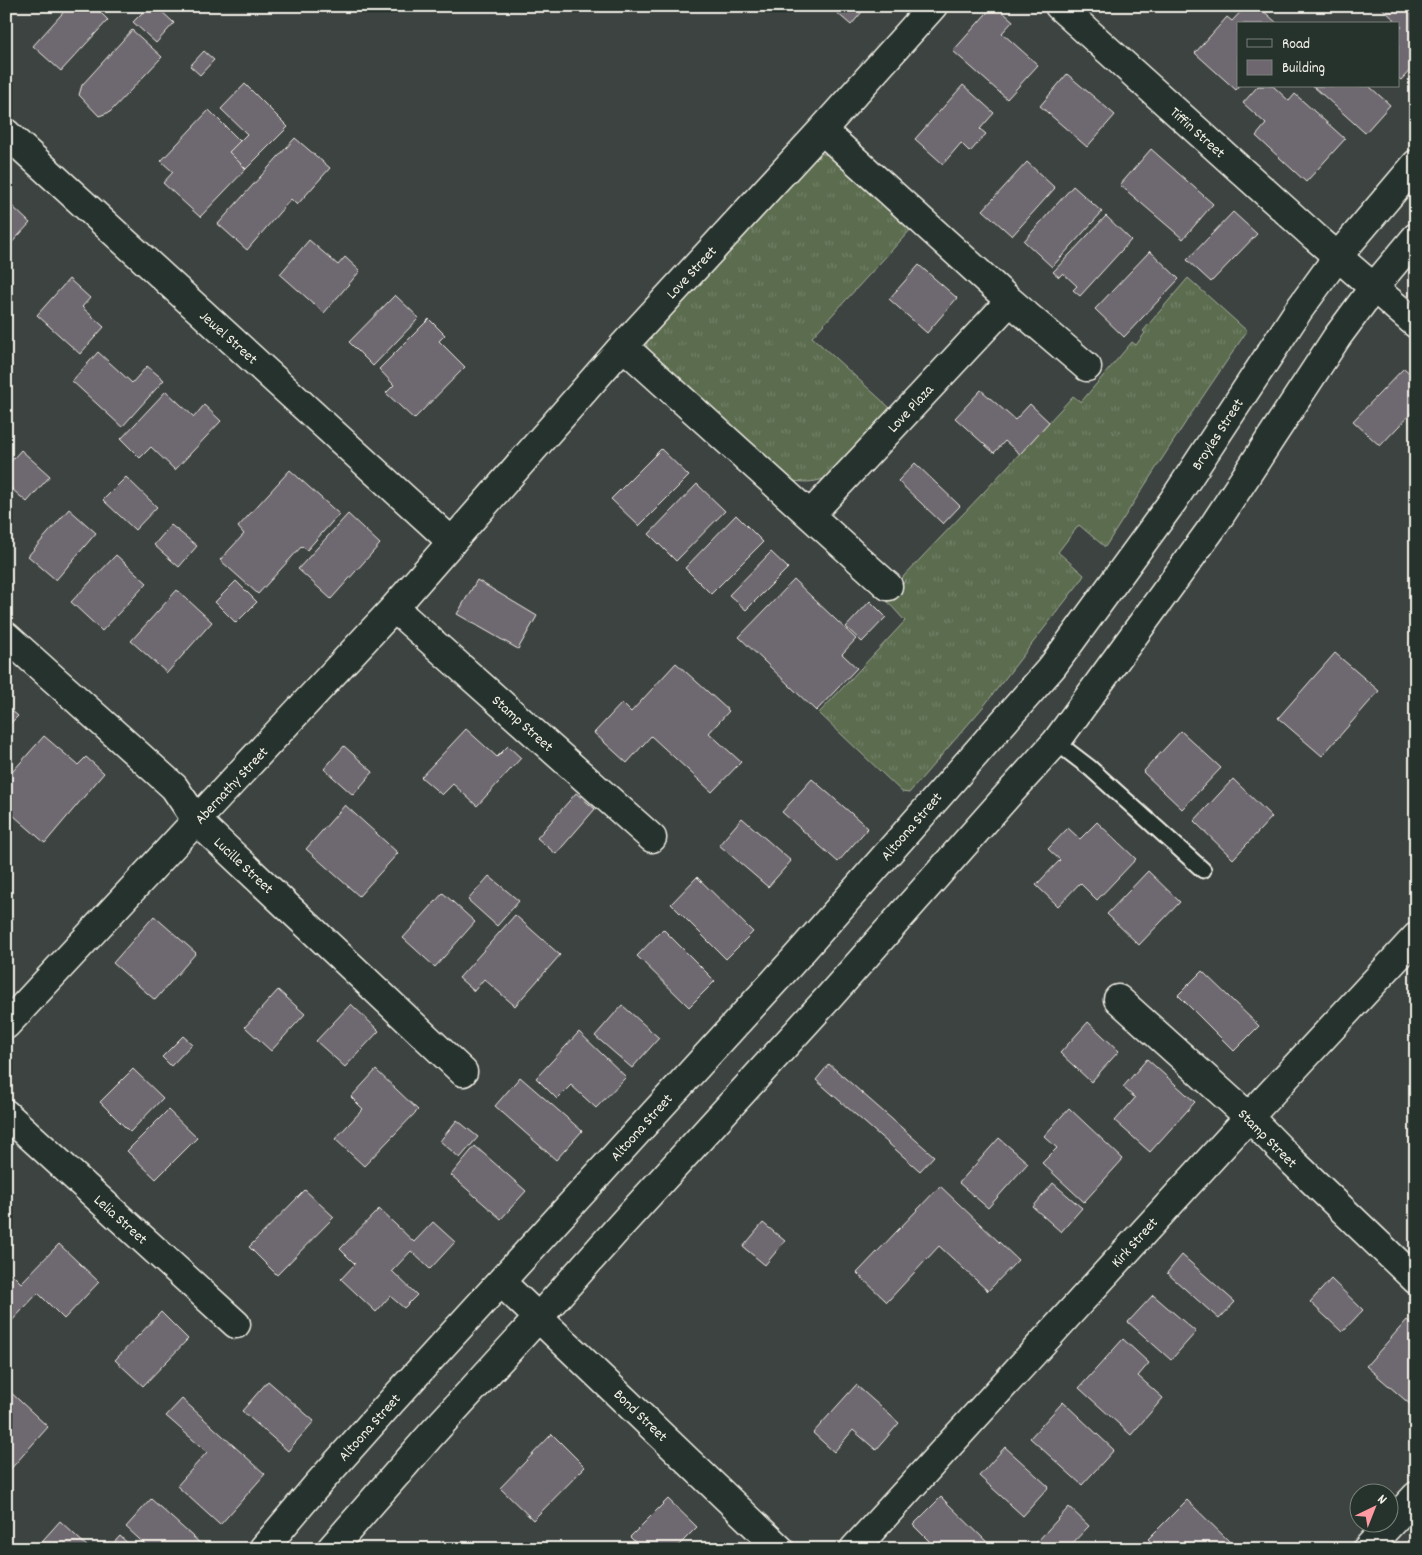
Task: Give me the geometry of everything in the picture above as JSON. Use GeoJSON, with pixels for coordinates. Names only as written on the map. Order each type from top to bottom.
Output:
{"type":"FeatureCollection","features":[{"type":"Feature","properties":{"kind":"street","name":"Love Street"},"geometry":{"type":"LineString","coordinates":[[452,542],[622,346],[822,130],[933,6]]}},
{"type":"Feature","properties":{"kind":"street","name":"Tiffin Street"},"geometry":{"type":"LineString","coordinates":[[1058,6],[1308,231],[1416,324]]}},
{"type":"Feature","properties":{"kind":"street"},"geometry":{"type":"LineString","coordinates":[[822,130],[1010,301],[1087,367]]}},
{"type":"Feature","properties":{"kind":"street","name":"Jewel Street"},"geometry":{"type":"LineString","coordinates":[[6,133],[452,542]]}},
{"type":"Feature","properties":{"kind":"street","name":"Broyles Street"},"geometry":{"type":"LineString","coordinates":[[1018,705],[1052,667],[1173,501],[1298,310],[1338,256],[1416,164]]}},
{"type":"Feature","properties":{"kind":"street"},"geometry":{"type":"LineString","coordinates":[[331,1549],[621,1225],[831,995],[1056,742],[1212,528],[1337,337],[1374,287],[1416,237]]}},
{"type":"Feature","properties":{"kind":"street","name":"Love Plaza"},"geometry":{"type":"LineString","coordinates":[[810,515],[1010,301]]}},
{"type":"Feature","properties":{"kind":"street"},"geometry":{"type":"LineString","coordinates":[[622,346],[888,586]]}},
{"type":"Feature","properties":{"kind":"street","name":"Abernathy Street"},"geometry":{"type":"LineString","coordinates":[[6,1025],[394,608],[452,542]]}},
{"type":"Feature","properties":{"kind":"street","name":"Stamp Street"},"geometry":{"type":"LineString","coordinates":[[394,608],[652,838]]}},
{"type":"Feature","properties":{"kind":"street","name":"Lucille Street"},"geometry":{"type":"LineString","coordinates":[[6,636],[174,787],[197,821],[463,1072]]}},
{"type":"Feature","properties":{"kind":"street","name":"Altoona Street"},"geometry":{"type":"LineString","coordinates":[[263,1549],[325,1476],[589,1183],[793,961],[1018,705]]}},
{"type":"Feature","properties":{"kind":"street","name":"Kirk Street"},"geometry":{"type":"LineString","coordinates":[[854,1549],[1416,937]]}},
{"type":"Feature","properties":{"kind":"street","name":"Stamp Street"},"geometry":{"type":"LineString","coordinates":[[1118,999],[1249,1117],[1416,1280]]}},
{"type":"Feature","properties":{"kind":"street","name":"Lelia Street"},"geometry":{"type":"LineString","coordinates":[[6,1114],[236,1324]]}},
{"type":"Feature","properties":{"kind":"street","name":"Bond Street"},"geometry":{"type":"LineString","coordinates":[[501,1282],[780,1549]]}},
{"type":"Feature","properties":{"kind":"street"},"geometry":{"type":"LineString","coordinates":[[1367,1549],[1416,1496]]}},
{"type":"Feature","properties":{"kind":"lane"},"geometry":{"type":"LineString","coordinates":[[1056,742],[1090,768],[1203,870]]}},
{"type":"Feature","properties":{"kind":"green space"},"geometry":{"type":"Polygon","coordinates":[[[819,153],[834,156],[913,227],[812,337],[890,408],[840,467],[823,479],[800,482],[792,481],[649,355],[646,343],[650,333],[819,153]]]}},
{"type":"Feature","properties":{"kind":"green space"},"geometry":{"type":"Polygon","coordinates":[[[1188,278],[1247,331],[1105,547],[1079,525],[1058,552],[1084,575],[1080,582],[983,707],[909,793],[902,792],[819,713],[905,621],[887,601],[905,581],[902,578],[1073,396],[1081,402],[1132,342],[1136,345],[1145,333],[1143,331],[1188,278]]]}},
{"type":"Feature","properties":{"kind":"building"},"geometry":{"type":"Polygon","coordinates":[[[69,6],[94,6],[108,20],[61,71],[33,46],[69,6]]]}},
{"type":"Feature","properties":{"kind":"building"},"geometry":{"type":"Polygon","coordinates":[[[149,6],[156,6],[174,23],[156,43],[133,22],[149,6]]]}},
{"type":"Feature","properties":{"kind":"building"},"geometry":{"type":"Polygon","coordinates":[[[829,6],[867,6],[851,25],[829,6]]]}},
{"type":"Feature","properties":{"kind":"building"},"geometry":{"type":"Polygon","coordinates":[[[993,6],[996,6],[1013,21],[1002,33],[1038,65],[1007,99],[953,51],[993,6]]]}},
{"type":"Feature","properties":{"kind":"building"},"geometry":{"type":"Polygon","coordinates":[[[1246,6],[1258,6],[1276,22],[1237,22],[1236,90],[1195,53],[1227,17],[1232,21],[1246,6]]]}},
{"type":"Feature","properties":{"kind":"building"},"geometry":{"type":"Polygon","coordinates":[[[1386,6],[1412,6],[1416,10],[1416,64],[1401,80],[1400,28],[1402,27],[1400,22],[1397,22],[1383,9],[1386,6]]]}},
{"type":"Feature","properties":{"kind":"building"},"geometry":{"type":"Polygon","coordinates":[[[132,30],[162,57],[110,112],[99,116],[79,95],[82,85],[132,30]]]}},
{"type":"Feature","properties":{"kind":"building"},"geometry":{"type":"Polygon","coordinates":[[[204,51],[214,60],[200,75],[190,66],[204,51]]]}},
{"type":"Feature","properties":{"kind":"building"},"geometry":{"type":"Polygon","coordinates":[[[1067,74],[1115,115],[1087,147],[1040,106],[1067,74]]]}},
{"type":"Feature","properties":{"kind":"building"},"geometry":{"type":"Polygon","coordinates":[[[245,84],[288,127],[246,169],[229,152],[247,134],[221,109],[245,84]]]}},
{"type":"Feature","properties":{"kind":"building"},"geometry":{"type":"Polygon","coordinates":[[[963,85],[994,113],[980,129],[986,134],[970,152],[961,143],[943,164],[915,139],[963,85]]]}},
{"type":"Feature","properties":{"kind":"building"},"geometry":{"type":"Polygon","coordinates":[[[1256,88],[1275,88],[1289,101],[1295,94],[1345,139],[1306,182],[1256,136],[1266,124],[1243,103],[1256,88]]]}},
{"type":"Feature","properties":{"kind":"building"},"geometry":{"type":"Polygon","coordinates":[[[1315,88],[1371,88],[1390,105],[1365,133],[1315,88]]]}},
{"type":"Feature","properties":{"kind":"building"},"geometry":{"type":"Polygon","coordinates":[[[209,110],[240,141],[229,152],[246,169],[200,217],[163,183],[173,172],[161,161],[209,110]]]}},
{"type":"Feature","properties":{"kind":"building"},"geometry":{"type":"Polygon","coordinates":[[[295,138],[330,168],[297,205],[291,199],[247,250],[218,224],[295,138]]]}},
{"type":"Feature","properties":{"kind":"building"},"geometry":{"type":"Polygon","coordinates":[[[1151,149],[1213,204],[1183,239],[1120,185],[1151,149]]]}},
{"type":"Feature","properties":{"kind":"building"},"geometry":{"type":"Polygon","coordinates":[[[1027,162],[1055,188],[1012,236],[983,210],[1027,162]]]}},
{"type":"Feature","properties":{"kind":"building"},"geometry":{"type":"Polygon","coordinates":[[[1073,186],[1102,212],[1052,267],[1024,241],[1073,186]]]}},
{"type":"Feature","properties":{"kind":"building"},"geometry":{"type":"Polygon","coordinates":[[[11,205],[30,223],[6,249],[6,210],[11,205]]]}},
{"type":"Feature","properties":{"kind":"building"},"geometry":{"type":"Polygon","coordinates":[[[1233,212],[1257,234],[1211,282],[1187,260],[1233,212]]]}},
{"type":"Feature","properties":{"kind":"building"},"geometry":{"type":"Polygon","coordinates":[[[1106,216],[1131,240],[1080,296],[1073,290],[1077,286],[1063,273],[1059,277],[1053,272],[1106,216]]]}},
{"type":"Feature","properties":{"kind":"building"},"geometry":{"type":"Polygon","coordinates":[[[309,240],[338,265],[345,257],[360,271],[324,313],[280,274],[309,240]]]}},
{"type":"Feature","properties":{"kind":"building"},"geometry":{"type":"Polygon","coordinates":[[[1150,251],[1179,279],[1124,337],[1095,309],[1150,251]]]}},
{"type":"Feature","properties":{"kind":"building"},"geometry":{"type":"Polygon","coordinates":[[[919,265],[957,298],[927,333],[889,299],[919,265]]]}},
{"type":"Feature","properties":{"kind":"building"},"geometry":{"type":"Polygon","coordinates":[[[69,279],[90,298],[82,307],[104,327],[80,354],[37,315],[69,279]]]}},
{"type":"Feature","properties":{"kind":"building"},"geometry":{"type":"Polygon","coordinates":[[[395,295],[419,318],[373,366],[349,342],[395,295]]]}},
{"type":"Feature","properties":{"kind":"building"},"geometry":{"type":"Polygon","coordinates":[[[429,319],[445,335],[439,341],[465,367],[414,419],[386,393],[394,385],[379,369],[429,319]]]}},
{"type":"Feature","properties":{"kind":"building"},"geometry":{"type":"Polygon","coordinates":[[[98,352],[132,383],[147,366],[164,380],[122,427],[72,381],[98,352]]]}},
{"type":"Feature","properties":{"kind":"building"},"geometry":{"type":"Polygon","coordinates":[[[1404,368],[1416,379],[1416,408],[1380,446],[1353,421],[1404,368]]]}},
{"type":"Feature","properties":{"kind":"building"},"geometry":{"type":"Polygon","coordinates":[[[981,390],[1015,420],[1030,404],[1049,422],[1020,454],[1005,441],[994,453],[955,418],[981,390]]]}},
{"type":"Feature","properties":{"kind":"building"},"geometry":{"type":"Polygon","coordinates":[[[166,391],[194,417],[204,405],[221,421],[175,470],[151,447],[140,458],[121,439],[166,391]]]}},
{"type":"Feature","properties":{"kind":"building"},"geometry":{"type":"Polygon","coordinates":[[[661,449],[689,476],[639,526],[611,499],[661,449]]]}},
{"type":"Feature","properties":{"kind":"building"},"geometry":{"type":"Polygon","coordinates":[[[21,450],[50,476],[27,502],[6,484],[6,467],[21,450]]]}},
{"type":"Feature","properties":{"kind":"building"},"geometry":{"type":"Polygon","coordinates":[[[915,463],[960,506],[943,524],[898,481],[915,463]]]}},
{"type":"Feature","properties":{"kind":"building"},"geometry":{"type":"Polygon","coordinates":[[[290,470],[339,514],[307,550],[302,546],[258,594],[220,560],[244,534],[238,527],[290,470]]]}},
{"type":"Feature","properties":{"kind":"building"},"geometry":{"type":"Polygon","coordinates":[[[126,477],[157,507],[135,530],[103,500],[126,477]]]}},
{"type":"Feature","properties":{"kind":"building"},"geometry":{"type":"Polygon","coordinates":[[[697,484],[725,511],[676,561],[649,534],[697,484]]]}},
{"type":"Feature","properties":{"kind":"building"},"geometry":{"type":"Polygon","coordinates":[[[69,509],[96,533],[56,580],[28,556],[69,509]]]}},
{"type":"Feature","properties":{"kind":"building"},"geometry":{"type":"Polygon","coordinates":[[[348,514],[380,544],[331,599],[298,569],[348,514]]]}},
{"type":"Feature","properties":{"kind":"building"},"geometry":{"type":"Polygon","coordinates":[[[736,515],[763,542],[711,594],[685,568],[736,515]]]}},
{"type":"Feature","properties":{"kind":"building"},"geometry":{"type":"Polygon","coordinates":[[[171,525],[197,546],[179,567],[154,545],[171,525]]]}},
{"type":"Feature","properties":{"kind":"building"},"geometry":{"type":"Polygon","coordinates":[[[771,552],[788,568],[746,610],[729,595],[771,552]]]}},
{"type":"Feature","properties":{"kind":"building"},"geometry":{"type":"Polygon","coordinates":[[[116,555],[147,583],[102,631],[71,602],[116,555]]]}},
{"type":"Feature","properties":{"kind":"building"},"geometry":{"type":"Polygon","coordinates":[[[477,580],[537,616],[518,649],[457,614],[477,580]]]}},
{"type":"Feature","properties":{"kind":"building"},"geometry":{"type":"Polygon","coordinates":[[[794,580],[856,639],[842,654],[857,668],[816,711],[739,637],[794,580]]]}},
{"type":"Feature","properties":{"kind":"building"},"geometry":{"type":"Polygon","coordinates":[[[236,581],[257,602],[236,623],[215,602],[236,581]]]}},
{"type":"Feature","properties":{"kind":"building"},"geometry":{"type":"Polygon","coordinates":[[[177,590],[212,622],[167,673],[131,641],[177,590]]]}},
{"type":"Feature","properties":{"kind":"building"},"geometry":{"type":"Polygon","coordinates":[[[870,601],[886,617],[862,642],[846,627],[870,601]]]}},
{"type":"Feature","properties":{"kind":"building"},"geometry":{"type":"Polygon","coordinates":[[[1335,653],[1379,691],[1322,756],[1278,718],[1335,653]]]}},
{"type":"Feature","properties":{"kind":"building"},"geometry":{"type":"Polygon","coordinates":[[[676,663],[729,711],[709,733],[741,762],[712,792],[651,736],[627,763],[594,733],[622,703],[631,712],[676,663]]]}},
{"type":"Feature","properties":{"kind":"building"},"geometry":{"type":"Polygon","coordinates":[[[6,706],[18,716],[6,728],[6,706]]]}},
{"type":"Feature","properties":{"kind":"building"},"geometry":{"type":"Polygon","coordinates":[[[466,729],[497,757],[508,746],[521,758],[477,806],[453,784],[442,795],[421,777],[466,729]]]}},
{"type":"Feature","properties":{"kind":"building"},"geometry":{"type":"Polygon","coordinates":[[[1181,731],[1221,768],[1182,809],[1143,772],[1181,731]]]}},
{"type":"Feature","properties":{"kind":"building"},"geometry":{"type":"Polygon","coordinates":[[[44,736],[78,765],[86,757],[104,773],[45,843],[6,809],[6,779],[44,736]]]}},
{"type":"Feature","properties":{"kind":"building"},"geometry":{"type":"Polygon","coordinates":[[[344,746],[373,772],[353,795],[324,769],[344,746]]]}},
{"type":"Feature","properties":{"kind":"building"},"geometry":{"type":"Polygon","coordinates":[[[812,779],[868,828],[838,862],[782,812],[812,779]]]}},
{"type":"Feature","properties":{"kind":"building"},"geometry":{"type":"Polygon","coordinates":[[[1233,779],[1272,817],[1233,859],[1194,821],[1233,779]]]}},
{"type":"Feature","properties":{"kind":"building"},"geometry":{"type":"Polygon","coordinates":[[[576,793],[595,809],[556,854],[537,838],[576,793]]]}},
{"type":"Feature","properties":{"kind":"building"},"geometry":{"type":"Polygon","coordinates":[[[345,805],[398,853],[359,896],[306,849],[345,805]]]}},
{"type":"Feature","properties":{"kind":"building"},"geometry":{"type":"Polygon","coordinates":[[[742,818],[791,861],[768,887],[719,845],[742,818]]]}},
{"type":"Feature","properties":{"kind":"building"},"geometry":{"type":"Polygon","coordinates":[[[1097,822],[1136,859],[1097,900],[1080,883],[1058,906],[1036,885],[1060,860],[1048,849],[1068,828],[1080,839],[1097,822]]]}},
{"type":"Feature","properties":{"kind":"building"},"geometry":{"type":"Polygon","coordinates":[[[1148,871],[1180,902],[1139,945],[1107,914],[1148,871]]]}},
{"type":"Feature","properties":{"kind":"building"},"geometry":{"type":"Polygon","coordinates":[[[489,876],[519,901],[497,926],[468,900],[489,876]]]}},
{"type":"Feature","properties":{"kind":"building"},"geometry":{"type":"Polygon","coordinates":[[[697,877],[753,932],[726,959],[671,904],[697,877]]]}},
{"type":"Feature","properties":{"kind":"building"},"geometry":{"type":"Polygon","coordinates":[[[443,893],[475,922],[435,967],[403,938],[443,893]]]}},
{"type":"Feature","properties":{"kind":"building"},"geometry":{"type":"Polygon","coordinates":[[[515,915],[560,955],[515,1006],[484,979],[474,991],[459,978],[515,915]]]}},
{"type":"Feature","properties":{"kind":"building"},"geometry":{"type":"Polygon","coordinates":[[[154,916],[196,953],[155,1000],[113,963],[154,916]]]}},
{"type":"Feature","properties":{"kind":"building"},"geometry":{"type":"Polygon","coordinates":[[[663,929],[715,981],[689,1007],[637,956],[663,929]]]}},
{"type":"Feature","properties":{"kind":"building"},"geometry":{"type":"Polygon","coordinates":[[[1202,971],[1259,1026],[1234,1051],[1178,995],[1202,971]]]}},
{"type":"Feature","properties":{"kind":"building"},"geometry":{"type":"Polygon","coordinates":[[[278,990],[305,1014],[271,1051],[245,1027],[278,990]]]}},
{"type":"Feature","properties":{"kind":"building"},"geometry":{"type":"Polygon","coordinates":[[[351,1004],[379,1031],[345,1067],[316,1041],[351,1004]]]}},
{"type":"Feature","properties":{"kind":"building"},"geometry":{"type":"Polygon","coordinates":[[[622,1005],[659,1038],[632,1068],[595,1036],[622,1005]]]}},
{"type":"Feature","properties":{"kind":"building"},"geometry":{"type":"Polygon","coordinates":[[[1088,1022],[1119,1051],[1091,1082],[1060,1053],[1088,1022]]]}},
{"type":"Feature","properties":{"kind":"building"},"geometry":{"type":"Polygon","coordinates":[[[579,1032],[626,1077],[596,1108],[571,1085],[557,1099],[536,1078],[579,1032]]]}},
{"type":"Feature","properties":{"kind":"building"},"geometry":{"type":"Polygon","coordinates":[[[183,1036],[192,1044],[171,1066],[162,1057],[183,1036]]]}},
{"type":"Feature","properties":{"kind":"building"},"geometry":{"type":"Polygon","coordinates":[[[1147,1059],[1195,1102],[1150,1152],[1115,1121],[1135,1098],[1123,1087],[1147,1059]]]}},
{"type":"Feature","properties":{"kind":"building"},"geometry":{"type":"Polygon","coordinates":[[[829,1064],[934,1156],[920,1171],[816,1080],[829,1064]]]}},
{"type":"Feature","properties":{"kind":"building"},"geometry":{"type":"Polygon","coordinates":[[[133,1069],[163,1098],[130,1132],[100,1102],[133,1069]]]}},
{"type":"Feature","properties":{"kind":"building"},"geometry":{"type":"Polygon","coordinates":[[[376,1070],[418,1110],[364,1166],[335,1139],[363,1109],[351,1097],[376,1070]]]}},
{"type":"Feature","properties":{"kind":"building"},"geometry":{"type":"Polygon","coordinates":[[[520,1077],[582,1131],[556,1160],[495,1106],[520,1077]]]}},
{"type":"Feature","properties":{"kind":"building"},"geometry":{"type":"Polygon","coordinates":[[[1069,1108],[1123,1159],[1084,1202],[1042,1163],[1057,1148],[1044,1136],[1069,1108]]]}},
{"type":"Feature","properties":{"kind":"building"},"geometry":{"type":"Polygon","coordinates":[[[168,1110],[197,1138],[156,1179],[127,1151],[168,1110]]]}},
{"type":"Feature","properties":{"kind":"building"},"geometry":{"type":"Polygon","coordinates":[[[457,1120],[478,1137],[460,1158],[440,1141],[457,1120]]]}},
{"type":"Feature","properties":{"kind":"building"},"geometry":{"type":"Polygon","coordinates":[[[999,1138],[1028,1163],[988,1208],[959,1183],[999,1138]]]}},
{"type":"Feature","properties":{"kind":"building"},"geometry":{"type":"Polygon","coordinates":[[[475,1146],[526,1191],[501,1219],[451,1175],[475,1146]]]}},
{"type":"Feature","properties":{"kind":"building"},"geometry":{"type":"Polygon","coordinates":[[[1053,1183],[1082,1208],[1061,1232],[1033,1207],[1053,1183]]]}},
{"type":"Feature","properties":{"kind":"building"},"geometry":{"type":"Polygon","coordinates":[[[940,1186],[1018,1260],[988,1291],[939,1246],[887,1302],[857,1273],[940,1186]]]}},
{"type":"Feature","properties":{"kind":"building"},"geometry":{"type":"Polygon","coordinates":[[[305,1190],[334,1217],[277,1275],[249,1247],[305,1190]]]}},
{"type":"Feature","properties":{"kind":"building"},"geometry":{"type":"Polygon","coordinates":[[[379,1209],[414,1242],[433,1222],[455,1242],[430,1269],[411,1251],[392,1271],[417,1295],[404,1308],[390,1296],[376,1312],[341,1279],[355,1264],[340,1249],[379,1209]]]}},
{"type":"Feature","properties":{"kind":"building"},"geometry":{"type":"Polygon","coordinates":[[[763,1223],[785,1241],[765,1265],[743,1247],[763,1223]]]}},
{"type":"Feature","properties":{"kind":"building"},"geometry":{"type":"Polygon","coordinates":[[[59,1244],[99,1282],[64,1319],[38,1293],[8,1325],[6,1323],[6,1278],[11,1273],[21,1283],[59,1244]]]}},
{"type":"Feature","properties":{"kind":"building"},"geometry":{"type":"Polygon","coordinates":[[[1182,1255],[1235,1302],[1219,1319],[1167,1273],[1182,1255]]]}},
{"type":"Feature","properties":{"kind":"building"},"geometry":{"type":"Polygon","coordinates":[[[1331,1279],[1363,1310],[1342,1332],[1310,1302],[1331,1279]]]}},
{"type":"Feature","properties":{"kind":"building"},"geometry":{"type":"Polygon","coordinates":[[[1153,1295],[1196,1332],[1171,1360],[1128,1322],[1153,1295]]]}},
{"type":"Feature","properties":{"kind":"building"},"geometry":{"type":"Polygon","coordinates":[[[161,1312],[188,1339],[143,1386],[115,1360],[161,1312]]]}},
{"type":"Feature","properties":{"kind":"building"},"geometry":{"type":"Polygon","coordinates":[[[1407,1320],[1416,1328],[1416,1402],[1412,1406],[1366,1366],[1407,1320]]]}},
{"type":"Feature","properties":{"kind":"building"},"geometry":{"type":"Polygon","coordinates":[[[1123,1339],[1149,1363],[1138,1376],[1163,1398],[1131,1435],[1079,1388],[1123,1339]]]}},
{"type":"Feature","properties":{"kind":"building"},"geometry":{"type":"Polygon","coordinates":[[[268,1381],[314,1421],[288,1451],[242,1411],[268,1381]]]}},
{"type":"Feature","properties":{"kind":"building"},"geometry":{"type":"Polygon","coordinates":[[[856,1385],[899,1423],[876,1450],[853,1430],[834,1452],[813,1433],[856,1385]]]}},
{"type":"Feature","properties":{"kind":"building"},"geometry":{"type":"Polygon","coordinates":[[[6,1388],[48,1427],[8,1472],[6,1470],[6,1388]]]}},
{"type":"Feature","properties":{"kind":"building"},"geometry":{"type":"Polygon","coordinates":[[[182,1399],[265,1474],[220,1525],[177,1486],[207,1452],[166,1416],[182,1399]]]}},
{"type":"Feature","properties":{"kind":"building"},"geometry":{"type":"Polygon","coordinates":[[[1063,1402],[1114,1450],[1082,1485],[1030,1438],[1063,1402]]]}},
{"type":"Feature","properties":{"kind":"building"},"geometry":{"type":"Polygon","coordinates":[[[552,1434],[585,1467],[533,1520],[500,1488],[552,1434]]]}},
{"type":"Feature","properties":{"kind":"building"},"geometry":{"type":"Polygon","coordinates":[[[1005,1447],[1049,1487],[1023,1516],[979,1476],[1005,1447]]]}},
{"type":"Feature","properties":{"kind":"building"},"geometry":{"type":"Polygon","coordinates":[[[941,1497],[990,1545],[987,1549],[937,1549],[913,1525],[941,1497]]]}},
{"type":"Feature","properties":{"kind":"building"},"geometry":{"type":"Polygon","coordinates":[[[151,1499],[202,1545],[199,1549],[150,1549],[126,1527],[151,1499]]]}},
{"type":"Feature","properties":{"kind":"building"},"geometry":{"type":"Polygon","coordinates":[[[668,1499],[697,1527],[675,1549],[642,1549],[630,1537],[668,1499]]]}},
{"type":"Feature","properties":{"kind":"building"},"geometry":{"type":"Polygon","coordinates":[[[1187,1500],[1237,1549],[1158,1549],[1148,1539],[1187,1500]]]}},
{"type":"Feature","properties":{"kind":"building"},"geometry":{"type":"Polygon","coordinates":[[[1069,1507],[1089,1526],[1067,1549],[1042,1549],[1036,1543],[1069,1507]]]}},
{"type":"Feature","properties":{"kind":"building"},"geometry":{"type":"Polygon","coordinates":[[[60,1521],[90,1549],[35,1549],[60,1521]]]}},
{"type":"Feature","properties":{"kind":"building"},"geometry":{"type":"Polygon","coordinates":[[[120,1536],[134,1549],[108,1549],[120,1536]]]}}]}
